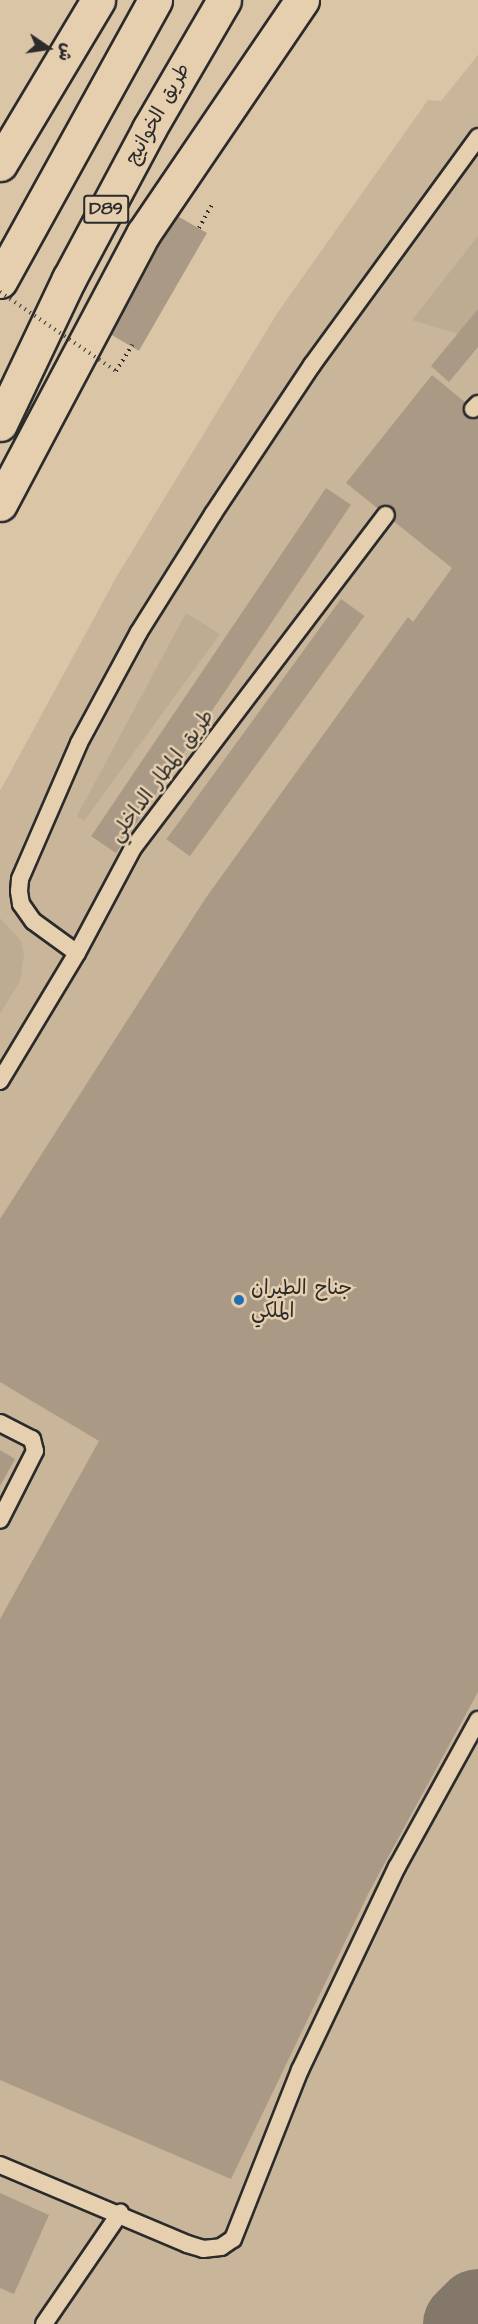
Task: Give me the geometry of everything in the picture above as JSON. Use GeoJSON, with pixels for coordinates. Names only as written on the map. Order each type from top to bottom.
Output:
{"type":"FeatureCollection","features":[{"type":"Feature","properties":{"kind":"main road"},"geometry":{"type":"LineString","coordinates":[[0,164],[98,0]]}},
{"type":"Feature","properties":{"kind":"main road"},"geometry":{"type":"LineString","coordinates":[[0,281],[155,0]]}},
{"type":"Feature","properties":{"kind":"main road","name":"طريق الخوانيج"},"geometry":{"type":"LineString","coordinates":[[0,424],[69,279],[149,129],[224,0]]}},
{"type":"Feature","properties":{"kind":"main road"},"geometry":{"type":"LineString","coordinates":[[0,504],[143,234],[302,0]]}},
{"type":"Feature","properties":{"kind":"lane"},"geometry":{"type":"LineString","coordinates":[[77,953],[33,921],[21,904],[18,891],[79,743],[139,632],[213,514],[312,365],[478,137]]}},
{"type":"Feature","properties":{"kind":"lane","name":"طريق المطار الداخلي"},"geometry":{"type":"LineString","coordinates":[[0,1081],[77,953],[133,848],[386,515]]}},
{"type":"Feature","properties":{"kind":"lane"},"geometry":{"type":"LineString","coordinates":[[0,1423],[32,1440],[35,1451],[0,1520]]}},
{"type":"Feature","properties":{"kind":"lane"},"geometry":{"type":"LineString","coordinates":[[0,2164],[203,2249],[221,2247],[233,2239],[300,2070],[396,1867],[478,1720]]}},
{"type":"Feature","properties":{"kind":"lane"},"geometry":{"type":"LineString","coordinates":[[44,2324],[120,2213]]}},
{"type":"Feature","properties":{"kind":"path"},"geometry":{"type":"LineString","coordinates":[[199,228],[212,205]]}},
{"type":"Feature","properties":{"kind":"path"},"geometry":{"type":"LineString","coordinates":[[0,292],[116,371],[132,345]]}},
{"type":"Feature","properties":{"kind":"shaded area","name":"جناح الطيران الملكي"},"geometry":{"type":"Polygon","coordinates":[[[478,55],[478,2324],[0,2324],[0,791],[117,576],[278,312],[428,100],[441,101],[478,55]]]}},
{"type":"Feature","properties":{"kind":"shaded area"},"geometry":{"type":"Polygon","coordinates":[[[478,236],[478,309],[458,334],[412,320],[478,236]]]}},
{"type":"Feature","properties":{"kind":"shaded area"},"geometry":{"type":"Polygon","coordinates":[[[186,613],[220,634],[84,821],[77,816],[186,613]]]}},
{"type":"Feature","properties":{"kind":"shaded area"},"geometry":{"type":"Polygon","coordinates":[[[0,918],[21,941],[24,954],[20,981],[0,1014],[0,918]]]}},
{"type":"Feature","properties":{"kind":"building"},"geometry":{"type":"Polygon","coordinates":[[[174,214],[207,233],[139,351],[106,332],[174,214]]]}},
{"type":"Feature","properties":{"kind":"building"},"geometry":{"type":"Polygon","coordinates":[[[478,309],[478,347],[449,382],[431,366],[478,309]]]}},
{"type":"Feature","properties":{"kind":"building","name":"جناح الطيران الملكي"},"geometry":{"type":"Polygon","coordinates":[[[432,375],[478,413],[478,1692],[369,1892],[231,2179],[0,2080],[0,1619],[99,1441],[0,1382],[0,1219],[205,899],[408,617],[413,622],[452,568],[346,483],[432,375]]]}},
{"type":"Feature","properties":{"kind":"building"},"geometry":{"type":"Polygon","coordinates":[[[326,488],[351,505],[116,853],[91,836],[326,488]]]}},
{"type":"Feature","properties":{"kind":"building"},"geometry":{"type":"Polygon","coordinates":[[[341,599],[364,616],[190,856],[166,839],[341,599]]]}},
{"type":"Feature","properties":{"kind":"building"},"geometry":{"type":"Polygon","coordinates":[[[0,1450],[15,1459],[0,1486],[0,1450]]]}},
{"type":"Feature","properties":{"kind":"building"},"geometry":{"type":"Polygon","coordinates":[[[0,2193],[49,2215],[14,2294],[0,2288],[0,2193]]]}},
{"type":"Feature","properties":{"kind":"taxiway"},"geometry":{"type":"LineString","coordinates":[[466,2324],[478,2312]]}},
{"type":"Feature","properties":{"kind":"place","name":"جناح الطيران الملكي"},"geometry":{"type":"Point","coordinates":[239,1300]}}]}
